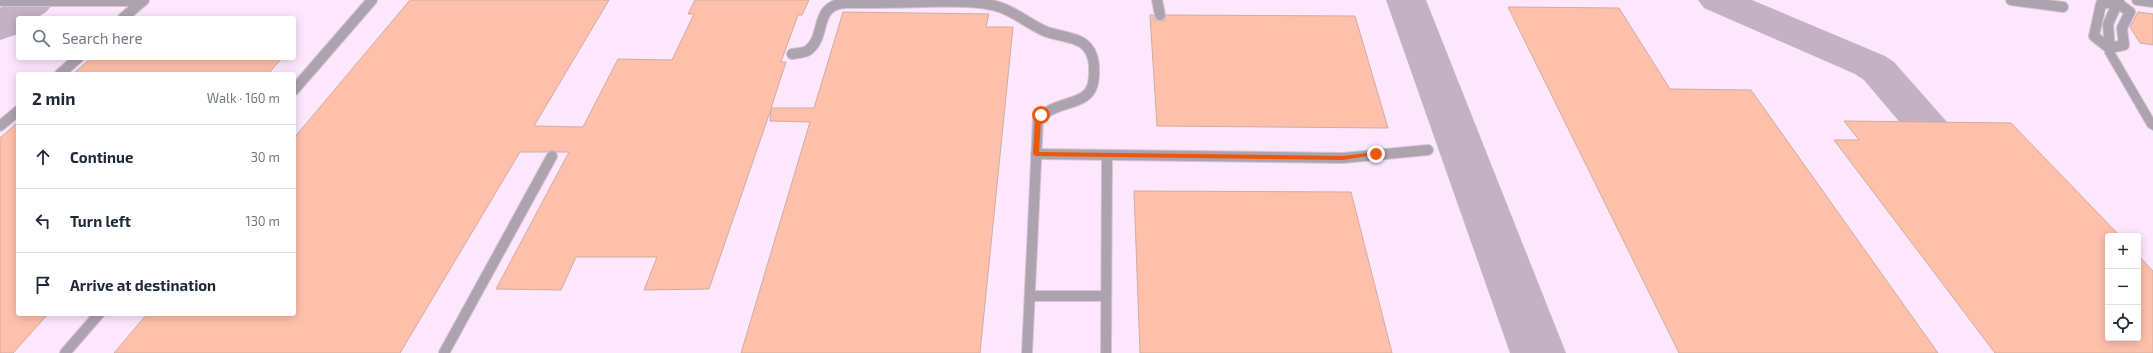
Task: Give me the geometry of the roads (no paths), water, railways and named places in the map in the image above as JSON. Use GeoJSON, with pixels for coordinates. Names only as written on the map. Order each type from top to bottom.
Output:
{"type":"FeatureCollection","features":[{"type":"Feature","properties":{"kind":"street"},"geometry":{"type":"LineString","coordinates":[[2110,50],[2153,127]]}},
{"type":"Feature","properties":{"kind":"lane"},"geometry":{"type":"LineString","coordinates":[[296,88],[372,0]]}},
{"type":"Feature","properties":{"kind":"lane"},"geometry":{"type":"LineString","coordinates":[[1157,0],[1160,15]]}},
{"type":"Feature","properties":{"kind":"lane"},"geometry":{"type":"LineString","coordinates":[[2011,0],[2063,7]]}},
{"type":"Feature","properties":{"kind":"lane"},"geometry":{"type":"LineString","coordinates":[[2137,0],[2153,2]]}},
{"type":"Feature","properties":{"kind":"lane"},"geometry":{"type":"LineString","coordinates":[[0,1],[144,1]]}},
{"type":"Feature","properties":{"kind":"lane"},"geometry":{"type":"LineString","coordinates":[[125,16],[144,1]]}},
{"type":"Feature","properties":{"kind":"lane"},"geometry":{"type":"LineString","coordinates":[[792,54],[806,52],[814,45],[827,9],[835,4],[874,1],[960,2],[997,6],[1008,10],[1026,22],[1048,32],[1076,39],[1090,48],[1094,56],[1093,83],[1091,90],[1080,99],[1049,108],[1038,120],[1027,353]]}},
{"type":"Feature","properties":{"kind":"lane"},"geometry":{"type":"LineString","coordinates":[[2110,50],[2124,45],[2122,28],[2130,12],[2118,1]]}},
{"type":"Feature","properties":{"kind":"lane"},"geometry":{"type":"LineString","coordinates":[[2110,50],[2108,24],[2118,1]]}},
{"type":"Feature","properties":{"kind":"lane"},"geometry":{"type":"LineString","coordinates":[[2110,50],[2094,36],[2101,4],[2118,1]]}},
{"type":"Feature","properties":{"kind":"lane"},"geometry":{"type":"LineString","coordinates":[[62,72],[76,60]]}},
{"type":"Feature","properties":{"kind":"lane"},"geometry":{"type":"LineString","coordinates":[[0,126],[16,113]]}},
{"type":"Feature","properties":{"kind":"lane"},"geometry":{"type":"LineString","coordinates":[[1036,154],[1343,158],[1391,152],[1428,150]]}},
{"type":"Feature","properties":{"kind":"lane"},"geometry":{"type":"LineString","coordinates":[[444,353],[552,156]]}},
{"type":"Feature","properties":{"kind":"lane"},"geometry":{"type":"LineString","coordinates":[[1106,353],[1105,296],[1107,156]]}},
{"type":"Feature","properties":{"kind":"lane"},"geometry":{"type":"LineString","coordinates":[[1030,296],[1105,296]]}},
{"type":"Feature","properties":{"kind":"lane"},"geometry":{"type":"LineString","coordinates":[[65,353],[97,316]]}}]}
